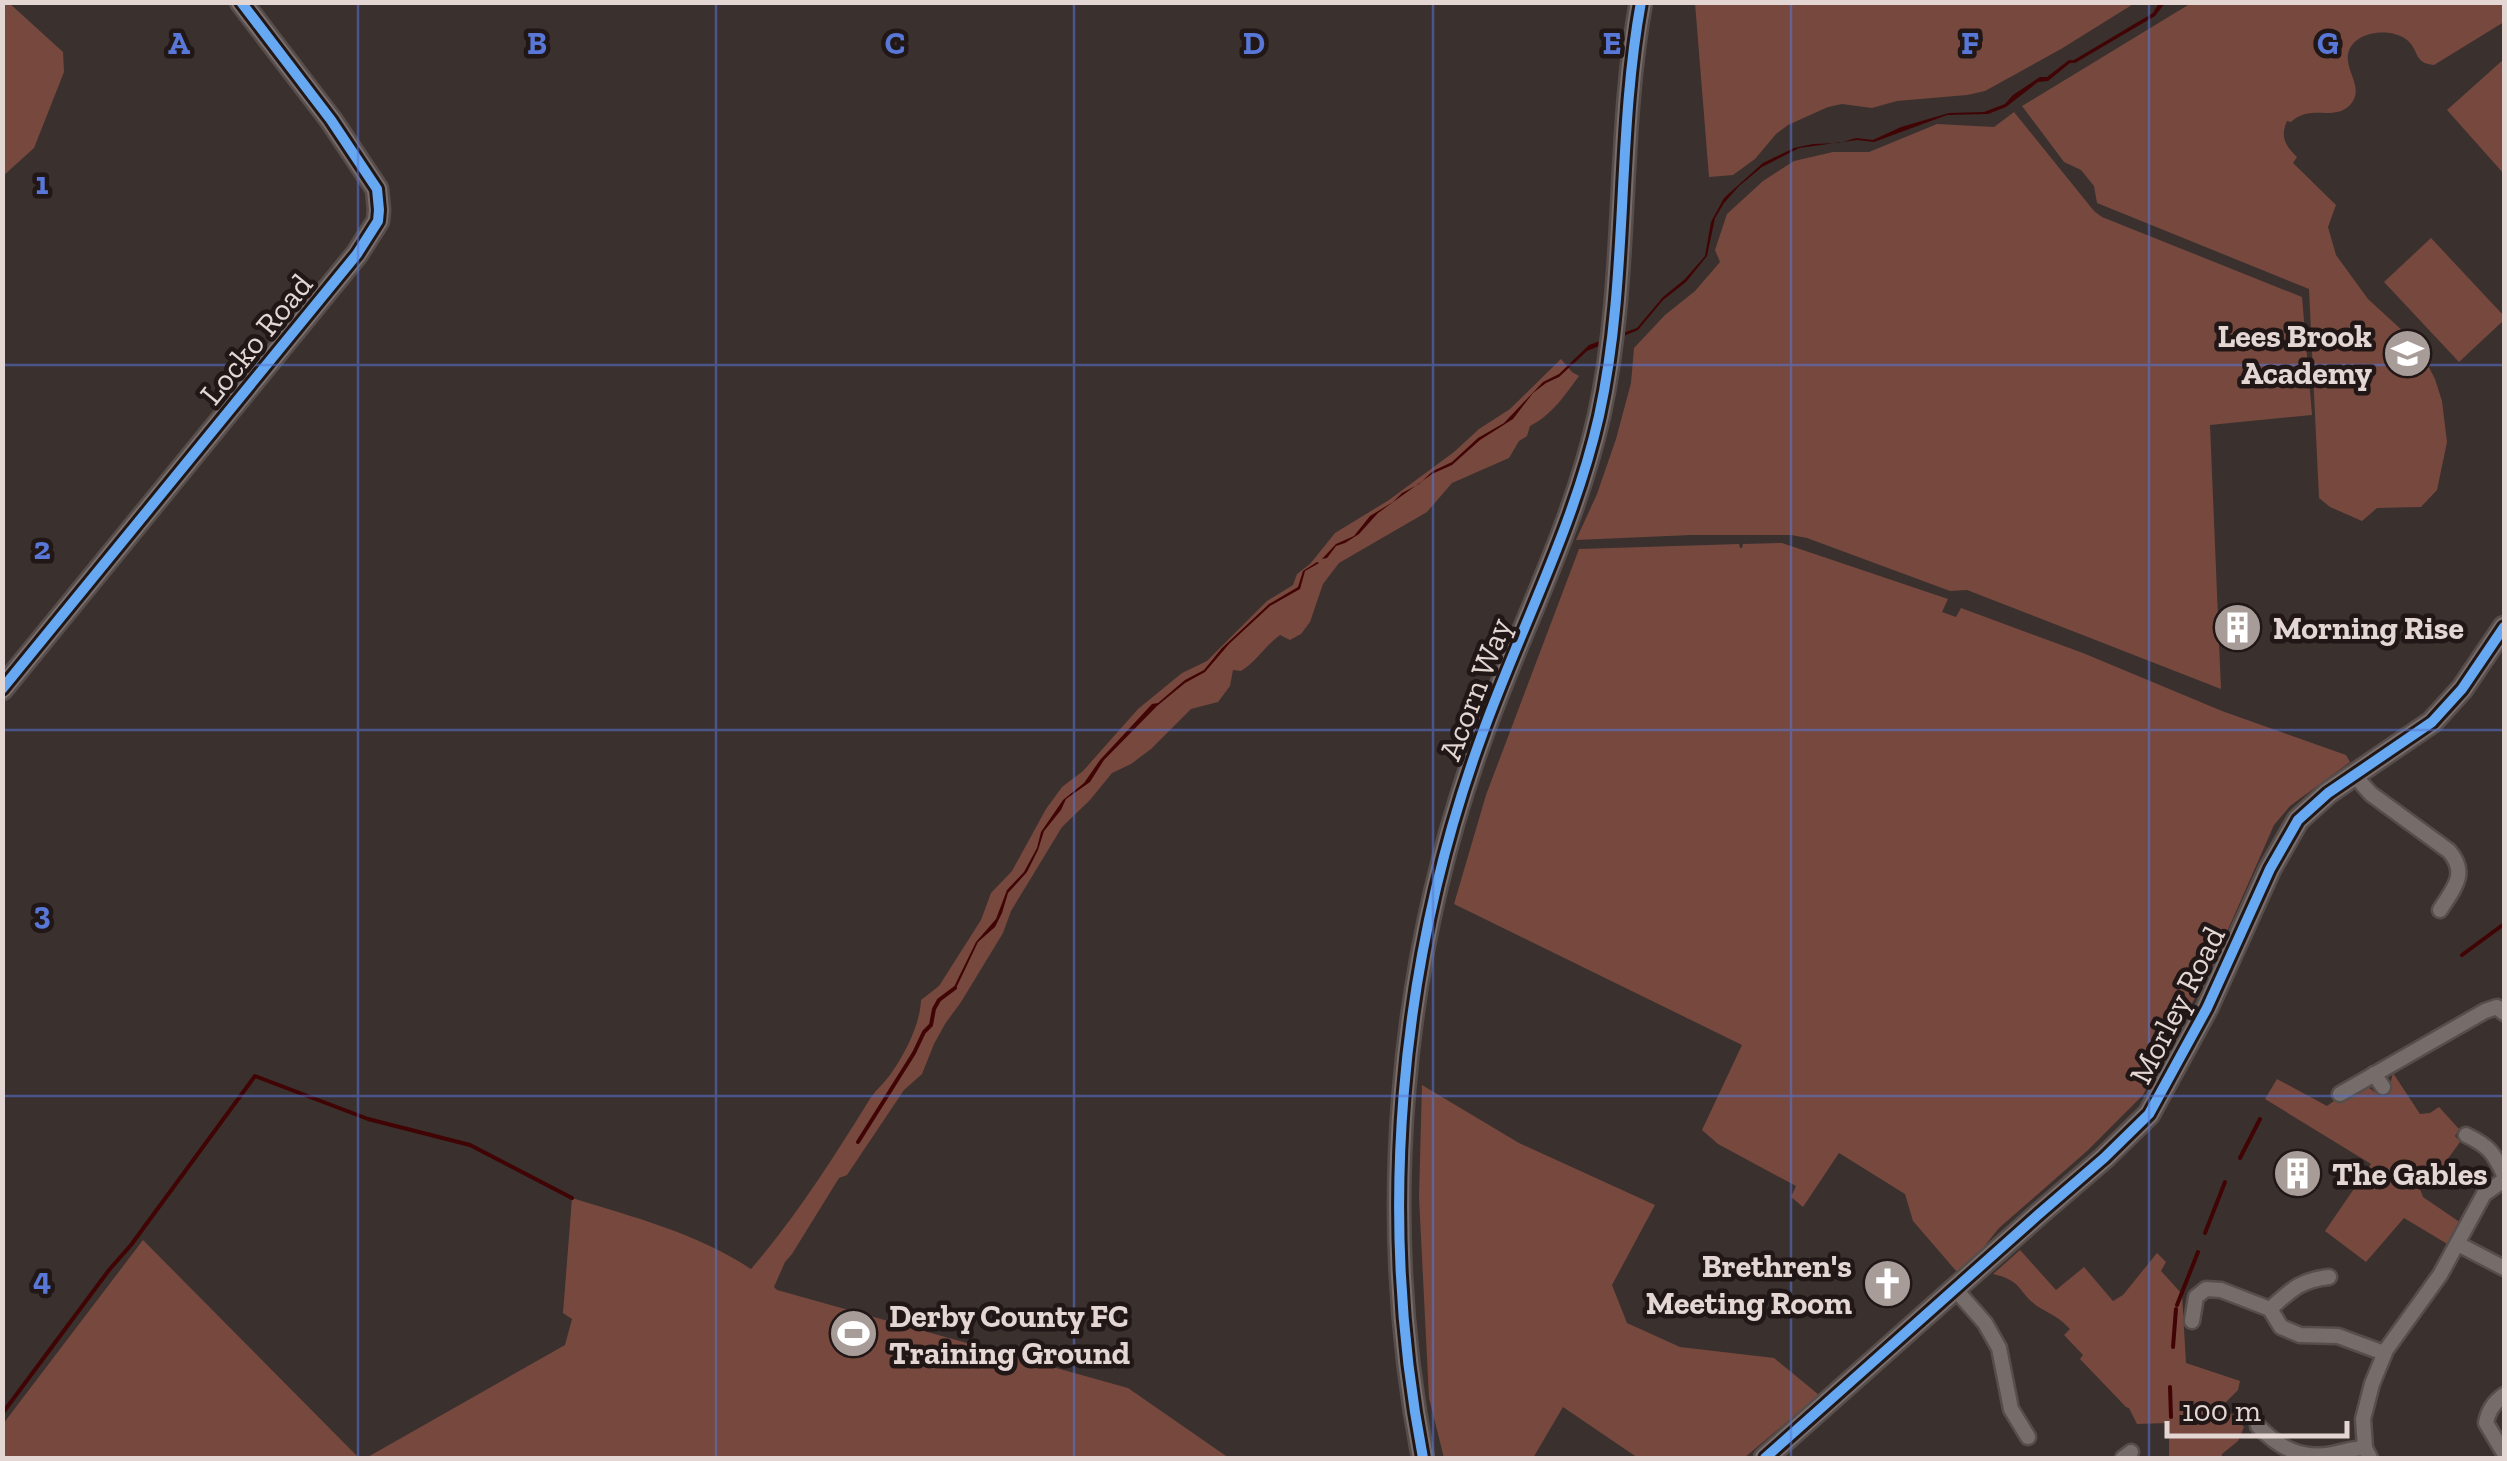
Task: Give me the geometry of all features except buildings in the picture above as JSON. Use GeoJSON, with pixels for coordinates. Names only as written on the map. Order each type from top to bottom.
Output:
{"type":"FeatureCollection","features":[{"type":"Feature","properties":{"kind":"street","name":"Locko Road"},"geometry":{"type":"LineString","coordinates":[[2,689],[358,254],[378,221],[376,189],[366,169],[241,2]]}},
{"type":"Feature","properties":{"kind":"street","name":"Acorn Way"},"geometry":{"type":"LineString","coordinates":[[1423,1458],[1405,1331],[1398,1216],[1402,1113],[1417,985],[1439,876],[1460,801],[1558,542],[1599,417],[1612,337],[1630,82],[1641,2]]}},
{"type":"Feature","properties":{"kind":"street","name":"Morley Road"},"geometry":{"type":"LineString","coordinates":[[1765,1458],[2104,1158],[2148,1114],[2208,1008],[2270,868],[2298,820],[2446,709],[2504,627]]}},
{"type":"Feature","properties":{"kind":"street"},"geometry":{"type":"LineString","coordinates":[[2354,775],[2371,794],[2456,860],[2458,882],[2440,910]]}},
{"type":"Feature","properties":{"kind":"street"},"geometry":{"type":"LineString","coordinates":[[2340,1094],[2378,1080],[2485,1011],[2496,1008],[2504,1014]]}},
{"type":"Feature","properties":{"kind":"street"},"geometry":{"type":"LineString","coordinates":[[2258,1426],[2273,1441],[2313,1457],[2367,1453],[2363,1418],[2384,1353],[2440,1275],[2484,1194],[2504,1178],[2486,1144],[2466,1135]]}},
{"type":"Feature","properties":{"kind":"street"},"geometry":{"type":"LineString","coordinates":[[2458,1244],[2504,1268]]}},
{"type":"Feature","properties":{"kind":"street"},"geometry":{"type":"LineString","coordinates":[[2270,1309],[2292,1288],[2329,1277]]}},
{"type":"Feature","properties":{"kind":"street"},"geometry":{"type":"LineString","coordinates":[[2192,1321],[2196,1296],[2206,1288],[2221,1290],[2270,1309],[2281,1326],[2300,1335],[2338,1336],[2384,1353]]}},
{"type":"Feature","properties":{"kind":"street"},"geometry":{"type":"LineString","coordinates":[[1956,1289],[1985,1323],[1999,1348],[2012,1409],[2011,1424],[2028,1437]]}},
{"type":"Feature","properties":{"kind":"street"},"geometry":{"type":"LineString","coordinates":[[2504,1395],[2488,1412],[2486,1423],[2504,1453]]}},
{"type":"Feature","properties":{"kind":"shaded area"},"geometry":{"type":"Polygon","coordinates":[[[8,2],[63,52],[64,72],[34,148],[3,176],[2,3],[8,2]]]}},
{"type":"Feature","properties":{"kind":"shaded area"},"geometry":{"type":"Polygon","coordinates":[[[1695,2],[2135,3],[1985,91],[1897,101],[1872,108],[1842,104],[1828,107],[1788,125],[1733,175],[1709,177],[1695,2]]]}},
{"type":"Feature","properties":{"kind":"shaded area"},"geometry":{"type":"Polygon","coordinates":[[[2193,2],[2504,3],[2504,22],[2434,65],[2423,62],[2407,40],[2392,33],[2374,33],[2357,40],[2348,54],[2354,100],[2343,110],[2306,114],[2287,121],[2284,131],[2287,145],[2297,157],[2293,163],[2336,205],[2328,227],[2336,255],[2368,299],[2417,344],[2435,379],[2447,442],[2437,490],[2421,507],[2377,508],[2362,521],[2319,498],[2309,289],[2097,203],[2094,186],[2081,170],[2064,162],[2022,106],[2193,2]]]}},
{"type":"Feature","properties":{"kind":"shaded area"},"geometry":{"type":"Polygon","coordinates":[[[2159,3],[2165,3],[2155,16],[2070,63],[2048,81],[2038,82],[2006,107],[1988,114],[1947,115],[1874,142],[1842,142],[1856,138],[1873,140],[1949,113],[1984,112],[2005,104],[2040,77],[2047,77],[2069,60],[2153,13],[2159,3]]]}},
{"type":"Feature","properties":{"kind":"shaded area"},"geometry":{"type":"Polygon","coordinates":[[[2504,59],[2504,174],[2447,110],[2504,59]]]}},
{"type":"Feature","properties":{"kind":"shaded area"},"geometry":{"type":"Polygon","coordinates":[[[2014,112],[2102,217],[2302,297],[2312,415],[2210,425],[2221,689],[1967,590],[1950,591],[1807,538],[1691,535],[1576,540],[1616,439],[1631,383],[1634,348],[1720,262],[1715,250],[1727,214],[1763,181],[1794,161],[1833,152],[1869,152],[1937,124],[1994,127],[2014,112]]]}},
{"type":"Feature","properties":{"kind":"shaded area"},"geometry":{"type":"Polygon","coordinates":[[[1834,143],[1799,148],[1762,167],[1724,203],[1715,218],[1707,256],[1638,330],[1587,351],[1559,377],[1533,393],[1513,419],[1480,440],[1452,465],[1422,481],[1504,423],[1543,382],[1559,374],[1589,345],[1637,328],[1705,256],[1711,222],[1724,198],[1763,163],[1794,148],[1834,143]]]}},
{"type":"Feature","properties":{"kind":"shaded area"},"geometry":{"type":"Polygon","coordinates":[[[2431,238],[2504,316],[2459,362],[2384,282],[2431,238]]]}},
{"type":"Feature","properties":{"kind":"shaded area"},"geometry":{"type":"Polygon","coordinates":[[[1561,359],[1579,376],[1551,410],[1530,426],[1509,458],[1452,483],[1427,512],[1339,563],[1323,584],[1310,622],[1301,634],[1290,640],[1280,635],[1241,671],[1233,670],[1230,686],[1218,702],[1191,709],[1151,749],[1112,773],[1062,827],[1011,911],[1003,933],[945,1024],[922,1074],[904,1090],[847,1175],[839,1178],[785,1262],[774,1287],[1128,1388],[1229,1458],[366,1458],[565,1345],[572,1319],[563,1313],[572,1198],[687,1236],[751,1269],[798,1209],[870,1098],[897,1064],[915,1028],[921,1000],[939,986],[981,920],[991,893],[1012,871],[1062,787],[1083,771],[1138,709],[1182,673],[1207,661],[1267,601],[1293,585],[1297,574],[1335,533],[1389,500],[1510,409],[1561,359]]]}},
{"type":"Feature","properties":{"kind":"shaded area"},"geometry":{"type":"Polygon","coordinates":[[[1416,486],[1378,513],[1359,534],[1322,559],[1336,544],[1354,536],[1370,516],[1416,486]]]}},
{"type":"Feature","properties":{"kind":"shaded area"},"geometry":{"type":"Polygon","coordinates":[[[1782,543],[1948,599],[1942,612],[1956,617],[1961,608],[2222,711],[2346,755],[2350,762],[2290,806],[2274,825],[2212,966],[2143,1095],[1957,1272],[1913,1221],[1905,1194],[1839,1153],[1803,1207],[1791,1197],[1796,1186],[1718,1144],[1702,1130],[1742,1045],[1454,904],[1486,795],[1579,549],[1739,544],[1742,548],[1743,544],[1782,543]]]}},
{"type":"Feature","properties":{"kind":"shaded area"},"geometry":{"type":"Polygon","coordinates":[[[1317,562],[1305,571],[1300,589],[1270,606],[1205,672],[1157,706],[1104,760],[1090,782],[1066,799],[1044,831],[1027,872],[1008,893],[995,927],[978,942],[953,989],[976,942],[996,919],[1007,890],[1024,872],[1041,832],[1063,800],[1084,783],[1152,704],[1204,670],[1222,648],[1269,604],[1298,587],[1303,571],[1317,562]]]}},
{"type":"Feature","properties":{"kind":"shaded area"},"geometry":{"type":"Polygon","coordinates":[[[2393,1073],[2420,1114],[2439,1107],[2459,1129],[2455,1136],[2460,1142],[2434,1178],[2427,1179],[2420,1189],[2423,1197],[2461,1223],[2449,1245],[2404,1218],[2366,1262],[2325,1231],[2371,1164],[2265,1099],[2277,1079],[2327,1106],[2360,1088],[2368,1087],[2376,1093],[2390,1085],[2393,1073]]]}},
{"type":"Feature","properties":{"kind":"shaded area"},"geometry":{"type":"Polygon","coordinates":[[[1422,1085],[1519,1143],[1655,1205],[1612,1285],[1627,1323],[1680,1347],[1774,1358],[1819,1395],[1744,1458],[1638,1458],[1563,1407],[1533,1458],[1444,1458],[1429,1398],[1419,1197],[1422,1085]]]}},
{"type":"Feature","properties":{"kind":"shaded area"},"geometry":{"type":"Polygon","coordinates":[[[143,1240],[359,1458],[3,1458],[3,1424],[143,1240]]]}},
{"type":"Feature","properties":{"kind":"shaded area"},"geometry":{"type":"Polygon","coordinates":[[[2020,1250],[2056,1290],[2084,1267],[2113,1301],[2123,1295],[2157,1253],[2166,1262],[2161,1271],[2182,1294],[2186,1363],[2240,1381],[2238,1390],[2223,1405],[2244,1427],[2238,1441],[2222,1458],[2169,1458],[2169,1423],[2137,1424],[2129,1408],[2080,1359],[2083,1355],[2064,1335],[2070,1329],[2037,1306],[2015,1283],[1993,1274],[2020,1250]]]}},
{"type":"Feature","properties":{"kind":"waterway"},"geometry":{"type":"LineString","coordinates":[[2462,955],[2504,924]]}},
{"type":"Feature","properties":{"kind":"waterway"},"geometry":{"type":"LineString","coordinates":[[858,1142],[931,1025],[939,1000],[955,988]]}},
{"type":"Feature","properties":{"kind":"waterway"},"geometry":{"type":"LineString","coordinates":[[2,1414],[255,1076],[368,1119],[470,1145],[572,1198]]}},
{"type":"Feature","properties":{"kind":"waterway"},"geometry":{"type":"LineString","coordinates":[[2240,1158],[2260,1119]]}},
{"type":"Feature","properties":{"kind":"waterway"},"geometry":{"type":"LineString","coordinates":[[2205,1233],[2225,1182]]}},
{"type":"Feature","properties":{"kind":"waterway"},"geometry":{"type":"LineString","coordinates":[[2177,1305],[2198,1252]]}},
{"type":"Feature","properties":{"kind":"waterway"},"geometry":{"type":"LineString","coordinates":[[2173,1347],[2176,1309]]}},
{"type":"Feature","properties":{"kind":"waterway"},"geometry":{"type":"LineString","coordinates":[[2170,1387],[2171,1417]]}},
{"type":"Feature","properties":{"kind":"cycle path"},"geometry":{"type":"LineString","coordinates":[[2,689],[357,254],[378,221],[377,189],[331,120],[241,2]]}},
{"type":"Feature","properties":{"kind":"cycle path"},"geometry":{"type":"LineString","coordinates":[[1423,1458],[1409,1368],[1401,1277],[1399,1185],[1414,1002],[1453,822],[1497,695],[1576,498],[1599,416],[1615,313],[1628,105],[1641,2]]}},
{"type":"Feature","properties":{"kind":"cycle path"},"geometry":{"type":"LineString","coordinates":[[1765,1458],[2149,1114],[2207,1008],[2270,869],[2298,820],[2328,793],[2432,722],[2462,689],[2504,627]]}},
{"type":"Feature","properties":{"kind":"place","name":"Lees Brook Academy"},"geometry":{"type":"Point","coordinates":[2407,354]}},
{"type":"Feature","properties":{"kind":"place","name":"Morning Rise"},"geometry":{"type":"Point","coordinates":[2238,628]}},
{"type":"Feature","properties":{"kind":"place","name":"The Gables"},"geometry":{"type":"Point","coordinates":[2297,1174]}},
{"type":"Feature","properties":{"kind":"place","name":"Brethren's Meeting Room"},"geometry":{"type":"Point","coordinates":[1887,1284]}},
{"type":"Feature","properties":{"kind":"place","name":"Derby County FC Training Ground"},"geometry":{"type":"Point","coordinates":[854,1334]}}]}
